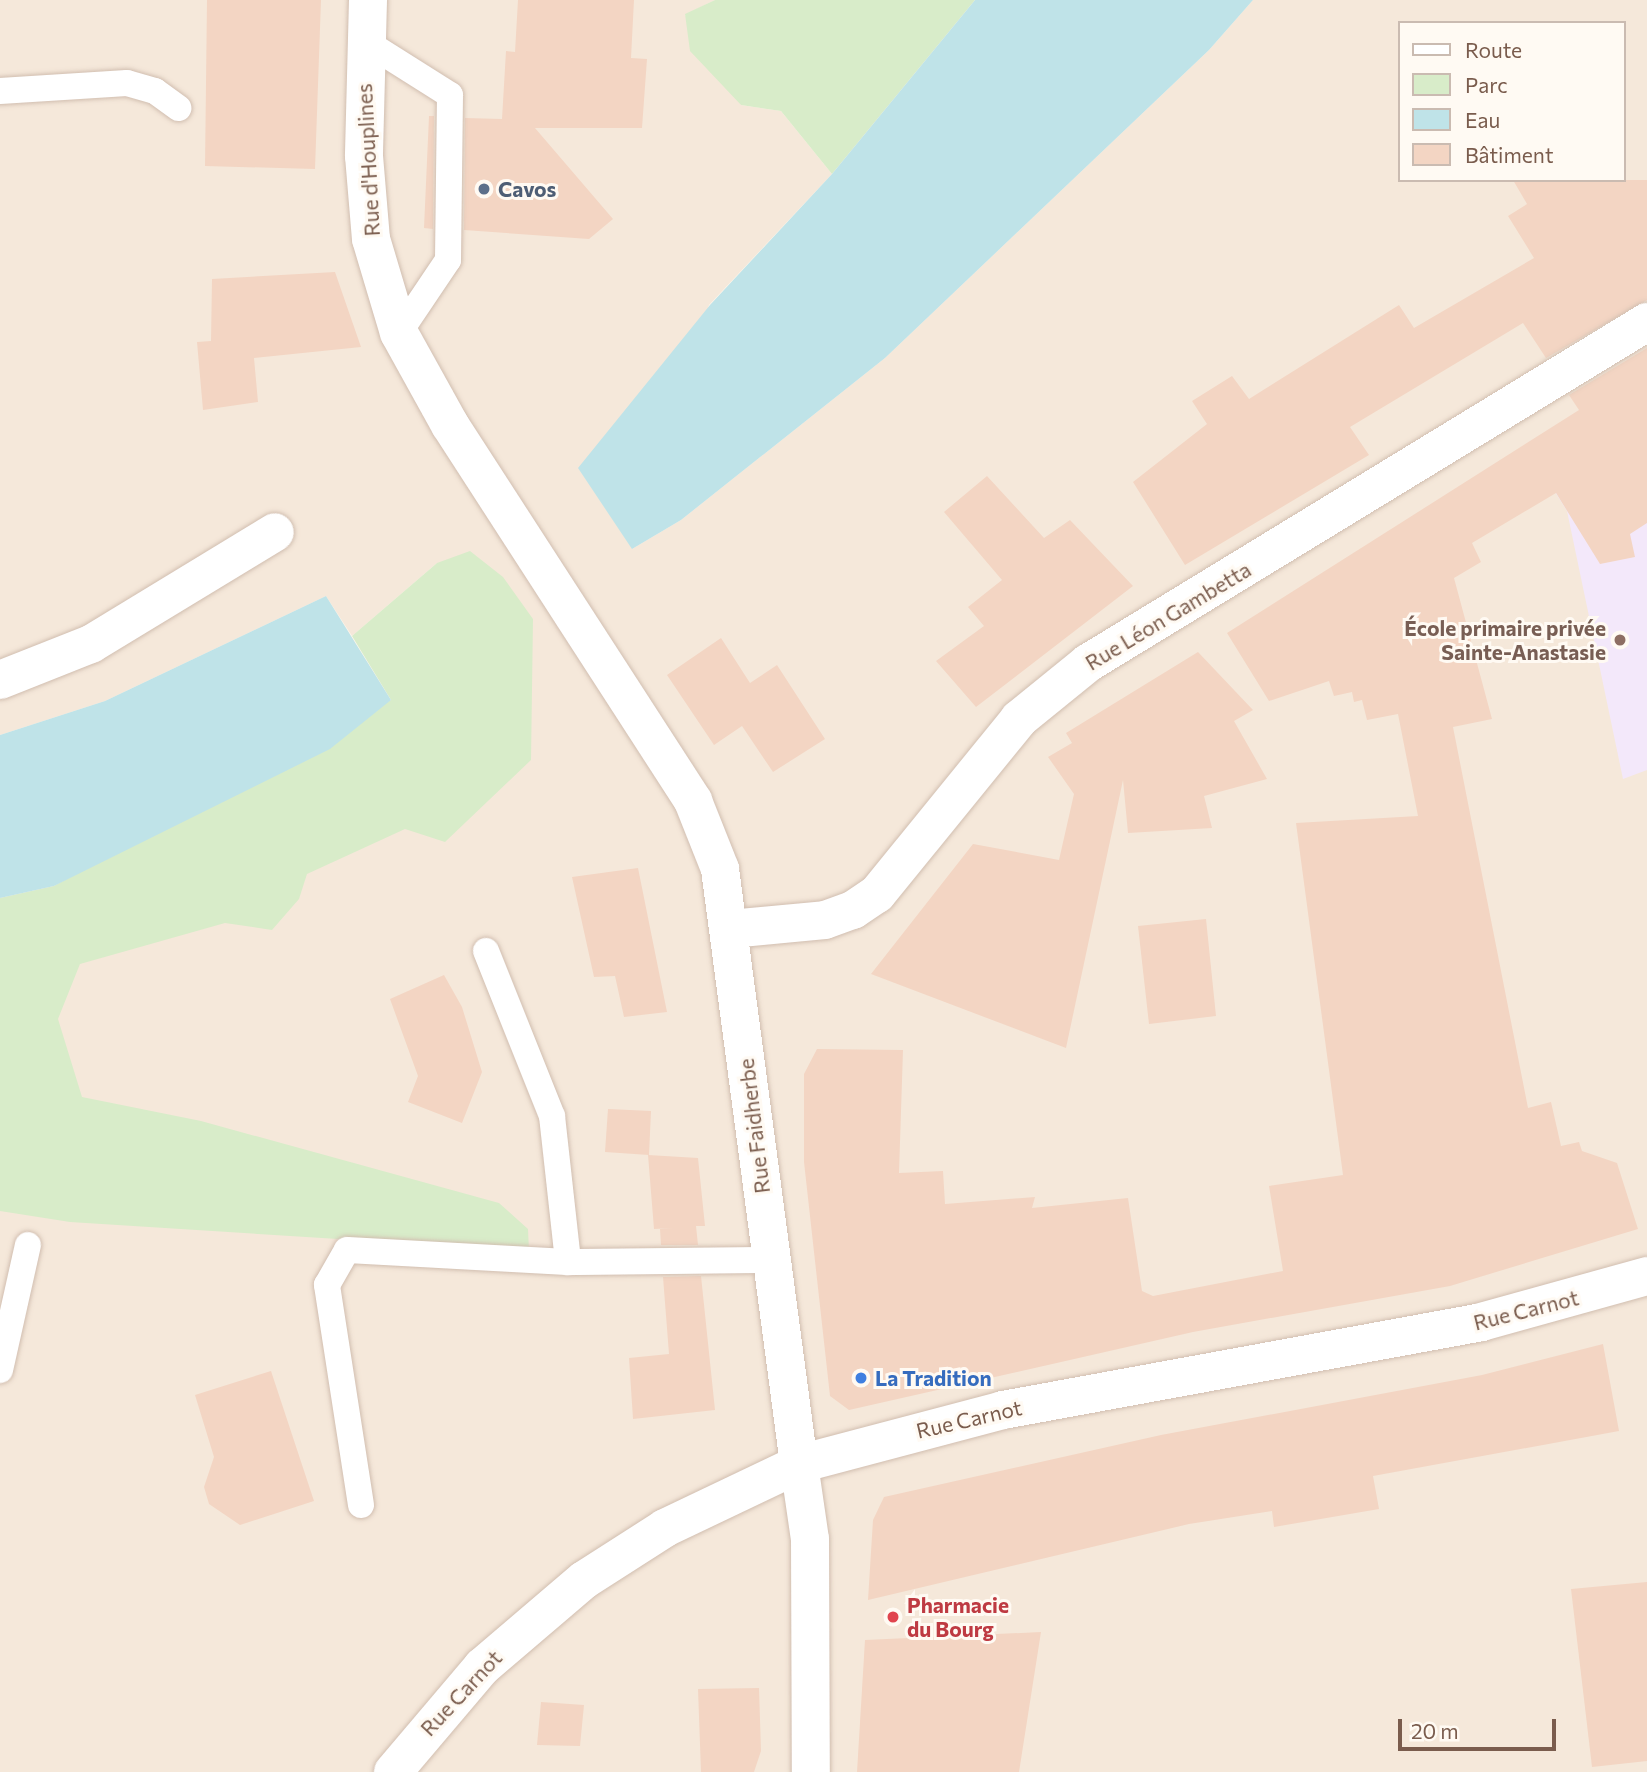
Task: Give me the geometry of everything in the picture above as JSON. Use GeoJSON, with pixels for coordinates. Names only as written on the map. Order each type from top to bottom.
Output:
{"type":"FeatureCollection","features":[{"type":"Feature","properties":{"kind":"street","name":"Rue d'Houplines"},"geometry":{"type":"LineString","coordinates":[[368,0],[364,156],[371,239],[399,333],[520,534]]}},
{"type":"Feature","properties":{"kind":"street","name":"Rue Léon Gambetta"},"geometry":{"type":"LineString","coordinates":[[730,929],[825,920],[853,910],[877,894],[1019,719],[1088,663],[1647,322]]}},
{"type":"Feature","properties":{"kind":"street"},"geometry":{"type":"LineString","coordinates":[[0,680],[90,644],[275,532]]}},
{"type":"Feature","properties":{"kind":"street","name":"Rue Faidherbe"},"geometry":{"type":"LineString","coordinates":[[520,534],[693,801],[720,869],[730,929],[770,1260],[810,1539],[811,1772]]}},
{"type":"Feature","properties":{"kind":"street","name":"Rue Carnot"},"geometry":{"type":"LineString","coordinates":[[393,1772],[482,1667],[576,1587],[665,1528],[799,1464],[1003,1410],[1481,1322],[1647,1276]]}},
{"type":"Feature","properties":{"kind":"lane"},"geometry":{"type":"LineString","coordinates":[[366,41],[450,95],[448,260],[399,333]]}},
{"type":"Feature","properties":{"kind":"lane"},"geometry":{"type":"LineString","coordinates":[[0,91],[127,83],[155,92],[178,108]]}},
{"type":"Feature","properties":{"kind":"lane"},"geometry":{"type":"LineString","coordinates":[[486,951],[552,1116],[568,1262]]}},
{"type":"Feature","properties":{"kind":"lane"},"geometry":{"type":"LineString","coordinates":[[0,1370],[28,1245]]}},
{"type":"Feature","properties":{"kind":"lane"},"geometry":{"type":"LineString","coordinates":[[361,1505],[327,1285],[347,1250],[568,1262],[770,1260]]}},
{"type":"Feature","properties":{"kind":"shaded area"},"geometry":{"type":"Polygon","coordinates":[[[0,0],[715,0],[685,15],[741,105],[781,111],[832,174],[709,305],[632,549],[681,520],[885,358],[1209,50],[1253,0],[1647,0],[1647,1772],[0,1772],[0,898],[54,886],[391,700],[437,563],[352,636],[326,596],[105,701],[0,735],[0,0]]]}},
{"type":"Feature","properties":{"kind":"shaded area","name":"École primaire privée Sainte-Anastasie"},"geometry":{"type":"Polygon","coordinates":[[[1647,369],[1647,770],[1623,779],[1567,511],[1526,446],[1647,369]]]}},
{"type":"Feature","properties":{"kind":"green space"},"geometry":{"type":"Polygon","coordinates":[[[715,0],[975,0],[832,174],[781,111],[741,105],[690,51],[685,14],[715,0]]]}},
{"type":"Feature","properties":{"kind":"green space"},"geometry":{"type":"Polygon","coordinates":[[[470,551],[503,577],[533,619],[531,760],[445,842],[405,829],[307,874],[299,899],[272,930],[225,923],[80,964],[58,1019],[82,1097],[201,1121],[499,1203],[528,1229],[529,1251],[70,1222],[0,1211],[0,898],[54,886],[391,700],[352,636],[437,563],[470,551]]]}},
{"type":"Feature","properties":{"kind":"water"},"geometry":{"type":"Polygon","coordinates":[[[975,0],[1253,0],[1209,50],[885,358],[681,520],[632,549],[578,468],[710,305],[832,174],[975,0]]]}},
{"type":"Feature","properties":{"kind":"water"},"geometry":{"type":"Polygon","coordinates":[[[326,596],[391,700],[330,749],[54,886],[0,898],[0,735],[105,701],[326,596]]]}},
{"type":"Feature","properties":{"kind":"building"},"geometry":{"type":"Polygon","coordinates":[[[207,0],[321,0],[315,169],[205,166],[207,0]]]}},
{"type":"Feature","properties":{"kind":"building"},"geometry":{"type":"Polygon","coordinates":[[[518,0],[634,0],[631,58],[647,59],[642,128],[535,128],[613,219],[589,239],[464,230],[465,118],[502,119],[506,51],[515,52],[518,0]]]}},
{"type":"Feature","properties":{"kind":"building"},"geometry":{"type":"Polygon","coordinates":[[[429,116],[434,116],[433,229],[424,228],[429,116]]]}},
{"type":"Feature","properties":{"kind":"building"},"geometry":{"type":"Polygon","coordinates":[[[1647,180],[1647,300],[1546,358],[1523,323],[1350,427],[1369,455],[1185,565],[1133,482],[1207,424],[1192,401],[1232,376],[1249,399],[1399,305],[1414,328],[1534,258],[1508,216],[1527,204],[1514,182],[1647,180]]]}},
{"type":"Feature","properties":{"kind":"building"},"geometry":{"type":"Polygon","coordinates":[[[335,272],[361,347],[254,358],[258,402],[203,410],[197,342],[211,341],[212,279],[335,272]]]}},
{"type":"Feature","properties":{"kind":"building"},"geometry":{"type":"Polygon","coordinates":[[[1647,348],[1647,523],[1630,534],[1635,557],[1600,564],[1556,493],[1472,543],[1481,562],[1454,578],[1492,719],[1453,727],[1528,1108],[1551,1102],[1561,1146],[1579,1142],[1582,1151],[1617,1163],[1638,1229],[1450,1286],[1193,1332],[849,1410],[830,1396],[804,1162],[804,1074],[817,1049],[903,1050],[899,1173],[943,1171],[945,1204],[1035,1197],[1032,1208],[1128,1198],[1142,1291],[1153,1296],[1283,1271],[1269,1186],[1343,1175],[1296,823],[1418,816],[1398,714],[1367,720],[1362,700],[1354,702],[1352,692],[1334,696],[1329,681],[1269,701],[1227,633],[1579,410],[1569,395],[1647,348]]]}},
{"type":"Feature","properties":{"kind":"building"},"geometry":{"type":"Polygon","coordinates":[[[987,476],[1044,538],[1070,520],[1133,586],[976,707],[936,661],[984,626],[968,607],[1002,580],[944,512],[987,476]]]}},
{"type":"Feature","properties":{"kind":"building"},"geometry":{"type":"Polygon","coordinates":[[[721,638],[750,683],[777,665],[825,739],[773,772],[742,726],[714,745],[667,675],[721,638]]]}},
{"type":"Feature","properties":{"kind":"building"},"geometry":{"type":"Polygon","coordinates":[[[1198,652],[1253,710],[1234,721],[1267,779],[1204,796],[1212,828],[1128,833],[1123,780],[1066,1048],[871,974],[973,844],[1059,860],[1074,794],[1048,757],[1072,743],[1066,733],[1198,652]]]}},
{"type":"Feature","properties":{"kind":"building"},"geometry":{"type":"Polygon","coordinates":[[[638,868],[667,1012],[624,1017],[615,976],[594,977],[572,877],[638,868]]]}},
{"type":"Feature","properties":{"kind":"building"},"geometry":{"type":"Polygon","coordinates":[[[1206,919],[1216,1016],[1149,1024],[1138,926],[1206,919]]]}},
{"type":"Feature","properties":{"kind":"building"},"geometry":{"type":"Polygon","coordinates":[[[444,975],[462,1007],[482,1072],[462,1123],[408,1102],[418,1076],[390,999],[444,975]]]}},
{"type":"Feature","properties":{"kind":"building"},"geometry":{"type":"Polygon","coordinates":[[[608,1109],[651,1111],[649,1155],[605,1152],[608,1109]]]}},
{"type":"Feature","properties":{"kind":"building"},"geometry":{"type":"Polygon","coordinates":[[[648,1155],[698,1158],[705,1226],[696,1226],[698,1245],[661,1245],[660,1229],[673,1228],[654,1229],[648,1155]]]}},
{"type":"Feature","properties":{"kind":"building"},"geometry":{"type":"Polygon","coordinates":[[[701,1276],[715,1410],[633,1419],[629,1358],[669,1354],[663,1277],[701,1276]]]}},
{"type":"Feature","properties":{"kind":"building"},"geometry":{"type":"Polygon","coordinates":[[[1603,1344],[1619,1431],[1373,1476],[1379,1509],[1274,1527],[1272,1511],[1189,1524],[868,1600],[873,1520],[884,1497],[1161,1435],[1482,1375],[1603,1344]]]}},
{"type":"Feature","properties":{"kind":"building"},"geometry":{"type":"Polygon","coordinates":[[[271,1371],[314,1501],[240,1525],[209,1504],[204,1487],[214,1457],[195,1395],[271,1371]]]}},
{"type":"Feature","properties":{"kind":"building"},"geometry":{"type":"Polygon","coordinates":[[[1647,1582],[1647,1761],[1592,1767],[1571,1589],[1647,1582]]]}},
{"type":"Feature","properties":{"kind":"building"},"geometry":{"type":"Polygon","coordinates":[[[1041,1632],[1019,1772],[857,1772],[865,1640],[1041,1632]]]}},
{"type":"Feature","properties":{"kind":"building"},"geometry":{"type":"Polygon","coordinates":[[[759,1688],[761,1751],[754,1772],[701,1772],[698,1689],[759,1688]]]}},
{"type":"Feature","properties":{"kind":"building"},"geometry":{"type":"Polygon","coordinates":[[[541,1702],[584,1705],[580,1746],[537,1745],[541,1702]]]}},
{"type":"Feature","properties":{"kind":"place","name":"Cavos"},"geometry":{"type":"Point","coordinates":[484,189]}},
{"type":"Feature","properties":{"kind":"place","name":"École primaire privée Sainte-Anastasie"},"geometry":{"type":"Point","coordinates":[1620,640]}},
{"type":"Feature","properties":{"kind":"place","name":"La Tradition"},"geometry":{"type":"Point","coordinates":[861,1378]}},
{"type":"Feature","properties":{"kind":"place","name":"Pharmacie du Bourg"},"geometry":{"type":"Point","coordinates":[893,1617]}}]}
